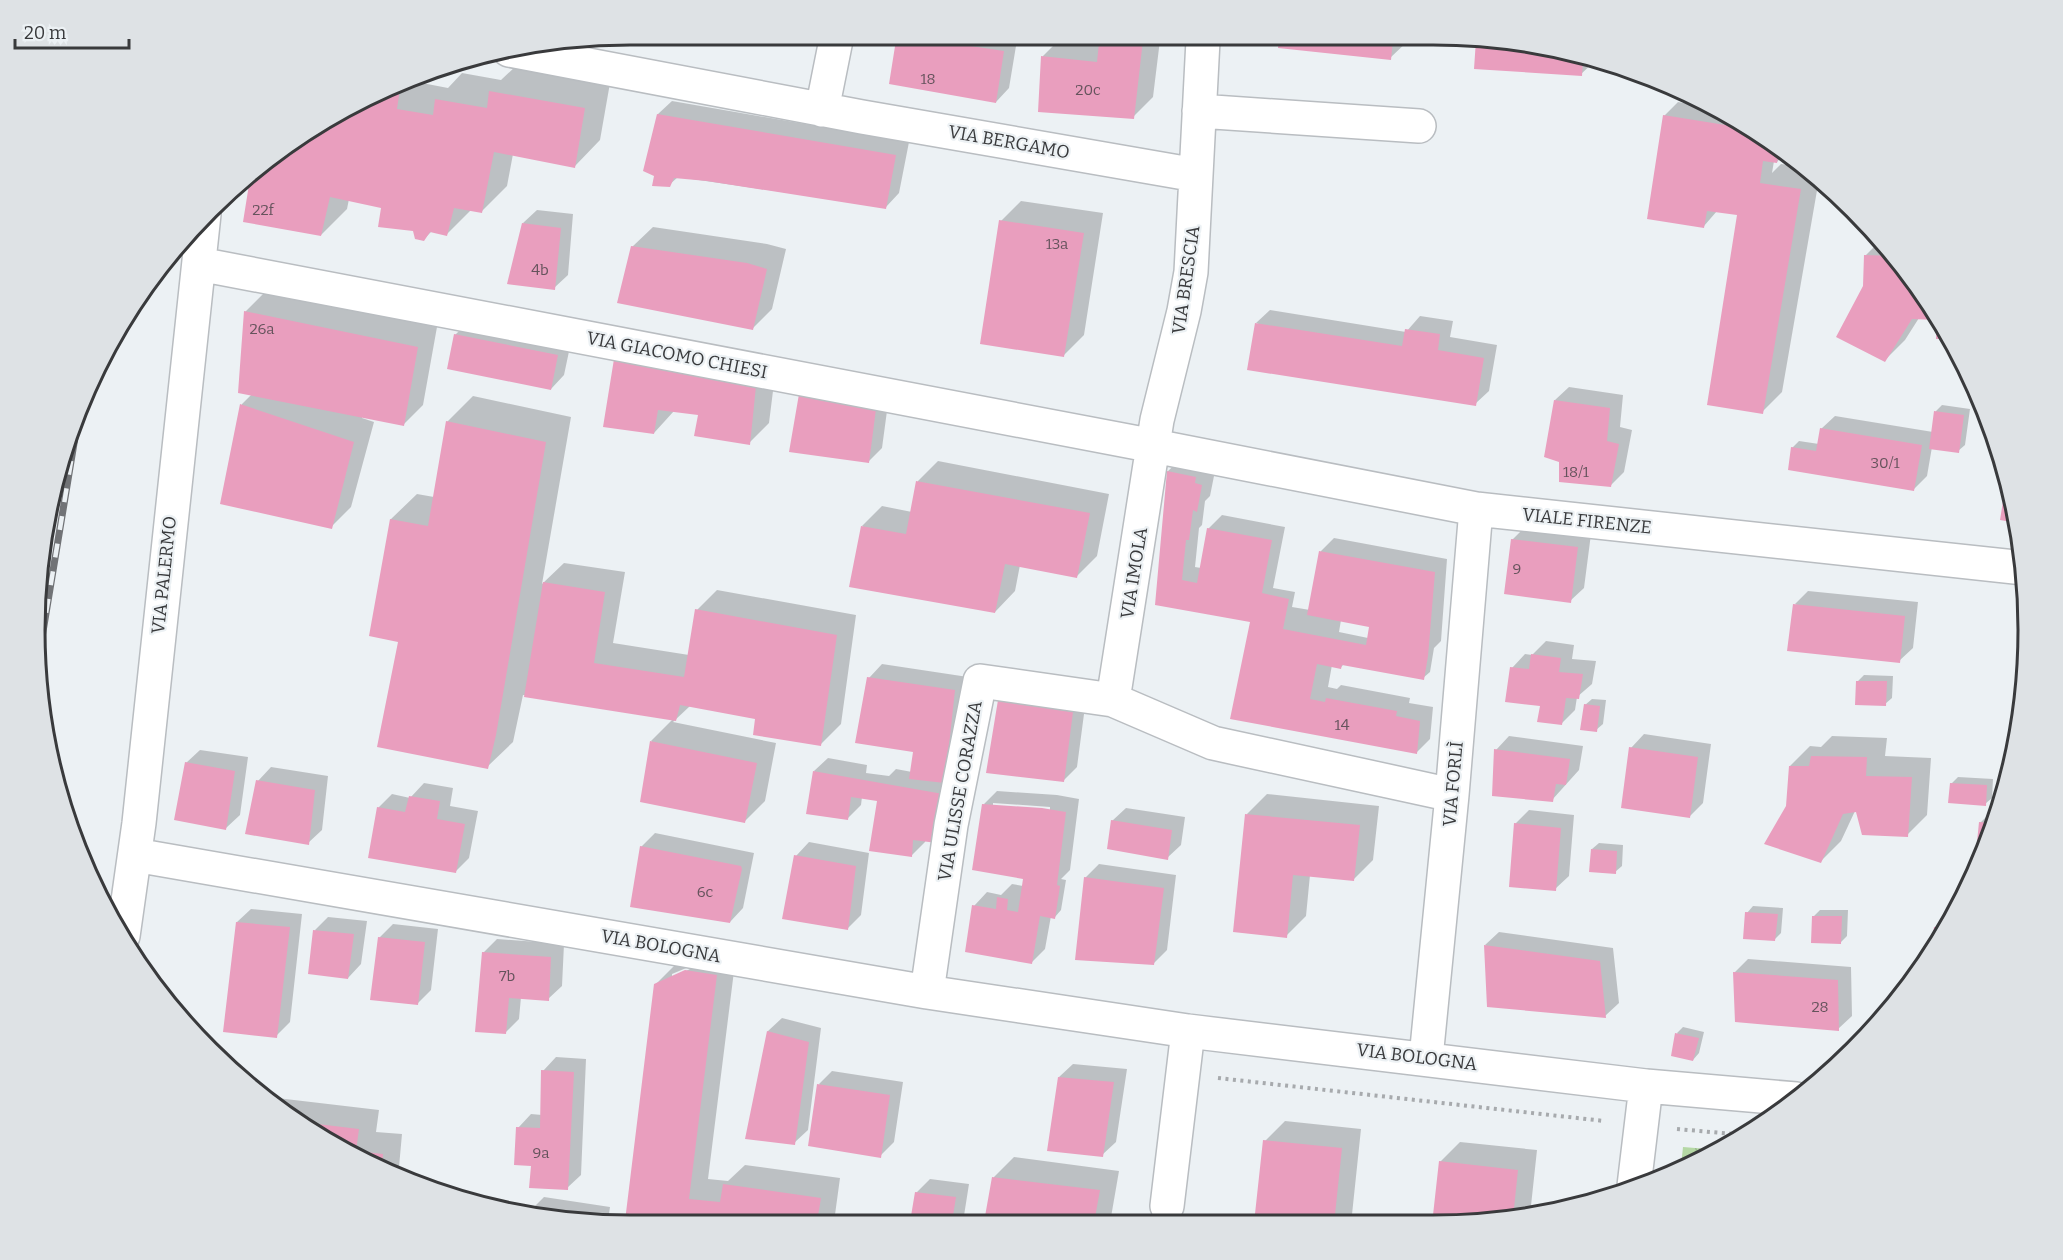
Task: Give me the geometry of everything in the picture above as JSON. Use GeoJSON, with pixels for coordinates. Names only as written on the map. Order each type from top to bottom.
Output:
{"type":"FeatureCollection","features":[{"type":"Feature","properties":{"kind":"street"},"geometry":{"type":"LineString","coordinates":[[822,110],[835,45]]}},
{"type":"Feature","properties":{"kind":"street","name":"VIA BRESCIA"},"geometry":{"type":"LineString","coordinates":[[1154,446],[1157,420],[1188,290],[1193,254],[1203,45]]}},
{"type":"Feature","properties":{"kind":"street","name":"VIA BERGAMO"},"geometry":{"type":"LineString","coordinates":[[529,54],[822,110],[1196,175]]}},
{"type":"Feature","properties":{"kind":"street"},"geometry":{"type":"LineString","coordinates":[[1199,111],[1419,126]]}},
{"type":"Feature","properties":{"kind":"street","name":"VIA PALERMO"},"geometry":{"type":"LineString","coordinates":[[125,925],[135,855],[202,231]]}},
{"type":"Feature","properties":{"kind":"street","name":"VIA GIACOMO CHIESI"},"geometry":{"type":"LineString","coordinates":[[199,264],[1154,446]]}},
{"type":"Feature","properties":{"kind":"street","name":"VIALE FIRENZE"},"geometry":{"type":"LineString","coordinates":[[1154,446],[1476,509],[2014,567]]}},
{"type":"Feature","properties":{"kind":"street","name":"VIA IMOLA"},"geometry":{"type":"LineString","coordinates":[[1113,700],[1154,446]]}},
{"type":"Feature","properties":{"kind":"street","name":"VIA FORLÌ"},"geometry":{"type":"LineString","coordinates":[[1426,1058],[1452,795],[1476,509]]}},
{"type":"Feature","properties":{"kind":"street","name":"VIA ULISSE CORAZZA"},"geometry":{"type":"LineString","coordinates":[[927,992],[951,825],[980,681],[1113,700],[1213,743],[1452,795]]}},
{"type":"Feature","properties":{"kind":"street","name":"VIA BOLOGNA"},"geometry":{"type":"LineString","coordinates":[[135,855],[927,992],[1188,1031],[1646,1086],[1783,1098]]}},
{"type":"Feature","properties":{"kind":"street"},"geometry":{"type":"LineString","coordinates":[[1167,1206],[1188,1031]]}},
{"type":"Feature","properties":{"kind":"street"},"geometry":{"type":"LineString","coordinates":[[1635,1179],[1646,1086]]}},
{"type":"Feature","properties":{"kind":"path"},"geometry":{"type":"LineString","coordinates":[[1182,1074],[1730,1134]]}},
{"type":"Feature","properties":{"kind":"green space"},"geometry":{"type":"Polygon","coordinates":[[[1683,1147],[1704,1149],[1692,1155],[1682,1159],[1683,1147]]]}},
{"type":"Feature","properties":{"kind":"building"},"geometry":{"type":"Polygon","coordinates":[[[895,45],[964,45],[1004,51],[996,103],[889,84],[895,45]]]}},
{"type":"Feature","properties":{"kind":"building"},"geometry":{"type":"Polygon","coordinates":[[[1099,45],[1142,45],[1134,119],[1038,112],[1041,56],[1097,62],[1099,45]]]}},
{"type":"Feature","properties":{"kind":"building"},"geometry":{"type":"Polygon","coordinates":[[[1278,45],[1392,45],[1391,60],[1278,48],[1278,45]]]}},
{"type":"Feature","properties":{"kind":"building"},"geometry":{"type":"Polygon","coordinates":[[[1476,46],[1547,56],[1583,65],[1582,76],[1474,69],[1476,46]]]}},
{"type":"Feature","properties":{"kind":"building"},"geometry":{"type":"Polygon","coordinates":[[[489,91],[585,108],[575,168],[494,152],[482,213],[454,208],[447,236],[430,232],[424,241],[415,239],[413,231],[378,227],[381,208],[330,197],[321,236],[243,222],[249,186],[337,123],[399,93],[397,109],[433,115],[435,99],[487,108],[489,91]]]}},
{"type":"Feature","properties":{"kind":"building"},"geometry":{"type":"Polygon","coordinates":[[[657,114],[896,155],[886,209],[707,181],[674,178],[670,187],[652,186],[654,176],[643,171],[657,114]]]}},
{"type":"Feature","properties":{"kind":"building"},"geometry":{"type":"Polygon","coordinates":[[[1663,115],[1730,126],[1778,158],[1777,163],[1763,161],[1760,183],[1801,189],[1763,414],[1707,405],[1737,215],[1707,211],[1704,228],[1647,219],[1663,115]]]}},
{"type":"Feature","properties":{"kind":"building"},"geometry":{"type":"Polygon","coordinates":[[[999,220],[1084,233],[1064,357],[980,344],[999,220]]]}},
{"type":"Feature","properties":{"kind":"building"},"geometry":{"type":"Polygon","coordinates":[[[522,223],[561,228],[555,290],[507,284],[522,223]]]}},
{"type":"Feature","properties":{"kind":"building"},"geometry":{"type":"Polygon","coordinates":[[[631,246],[747,263],[767,269],[753,330],[617,303],[631,246]]]}},
{"type":"Feature","properties":{"kind":"building"},"geometry":{"type":"Polygon","coordinates":[[[1864,255],[1882,256],[1928,320],[1912,319],[1885,362],[1836,337],[1863,286],[1864,255]]]}},
{"type":"Feature","properties":{"kind":"building"},"geometry":{"type":"Polygon","coordinates":[[[244,311],[418,347],[404,426],[238,393],[244,311]]]}},
{"type":"Feature","properties":{"kind":"building"},"geometry":{"type":"Polygon","coordinates":[[[1255,323],[1402,346],[1405,329],[1440,334],[1438,350],[1484,358],[1476,406],[1247,370],[1255,323]]]}},
{"type":"Feature","properties":{"kind":"building"},"geometry":{"type":"Polygon","coordinates":[[[454,334],[558,355],[551,390],[447,369],[454,334]]]}},
{"type":"Feature","properties":{"kind":"building"},"geometry":{"type":"Polygon","coordinates":[[[614,359],[756,386],[750,445],[694,436],[698,415],[658,410],[654,434],[603,427],[614,359]]]}},
{"type":"Feature","properties":{"kind":"building"},"geometry":{"type":"Polygon","coordinates":[[[799,394],[876,409],[869,463],[789,452],[799,394]]]}},
{"type":"Feature","properties":{"kind":"building"},"geometry":{"type":"Polygon","coordinates":[[[1554,400],[1610,408],[1607,441],[1619,444],[1611,487],[1559,482],[1559,462],[1544,457],[1554,400]]]}},
{"type":"Feature","properties":{"kind":"building"},"geometry":{"type":"Polygon","coordinates":[[[240,404],[354,442],[332,529],[220,504],[240,404]]]}},
{"type":"Feature","properties":{"kind":"building"},"geometry":{"type":"Polygon","coordinates":[[[1934,411],[1964,415],[1959,453],[1929,449],[1934,411]]]}},
{"type":"Feature","properties":{"kind":"building"},"geometry":{"type":"Polygon","coordinates":[[[446,421],[546,442],[496,735],[488,769],[377,747],[398,642],[369,636],[390,519],[428,526],[446,421]]]}},
{"type":"Feature","properties":{"kind":"building"},"geometry":{"type":"Polygon","coordinates":[[[1820,428],[1922,445],[1914,491],[1788,470],[1791,447],[1816,451],[1820,428]]]}},
{"type":"Feature","properties":{"kind":"building"},"geometry":{"type":"Polygon","coordinates":[[[1167,471],[1196,477],[1195,483],[1202,485],[1197,512],[1193,510],[1189,540],[1186,540],[1182,580],[1197,583],[1207,528],[1272,540],[1262,593],[1289,599],[1283,629],[1366,645],[1369,627],[1307,615],[1319,551],[1435,572],[1424,680],[1342,665],[1341,669],[1317,664],[1310,699],[1325,702],[1326,698],[1397,711],[1396,716],[1420,721],[1417,754],[1230,719],[1250,622],[1155,605],[1167,471]]]}},
{"type":"Feature","properties":{"kind":"building"},"geometry":{"type":"Polygon","coordinates":[[[916,481],[1090,513],[1077,578],[1005,564],[995,613],[849,587],[861,526],[906,534],[916,481]]]}},
{"type":"Feature","properties":{"kind":"building"},"geometry":{"type":"Polygon","coordinates":[[[2003,500],[2008,521],[2000,520],[2003,500]]]}},
{"type":"Feature","properties":{"kind":"building"},"geometry":{"type":"Polygon","coordinates":[[[1511,539],[1578,547],[1571,603],[1504,594],[1511,539]]]}},
{"type":"Feature","properties":{"kind":"building"},"geometry":{"type":"Polygon","coordinates":[[[543,582],[605,592],[594,663],[684,677],[695,609],[837,635],[821,746],[753,735],[755,719],[680,705],[676,721],[524,697],[543,582]]]}},
{"type":"Feature","properties":{"kind":"building"},"geometry":{"type":"Polygon","coordinates":[[[1793,604],[1905,616],[1900,663],[1787,651],[1793,604]]]}},
{"type":"Feature","properties":{"kind":"building"},"geometry":{"type":"Polygon","coordinates":[[[1531,654],[1561,658],[1559,672],[1583,674],[1579,699],[1566,698],[1562,725],[1537,722],[1540,706],[1505,702],[1510,667],[1529,669],[1531,654]]]}},
{"type":"Feature","properties":{"kind":"building"},"geometry":{"type":"Polygon","coordinates":[[[867,677],[955,690],[945,783],[909,779],[913,752],[855,743],[867,677]]]}},
{"type":"Feature","properties":{"kind":"building"},"geometry":{"type":"Polygon","coordinates":[[[1856,681],[1887,681],[1886,706],[1855,705],[1856,681]]]}},
{"type":"Feature","properties":{"kind":"building"},"geometry":{"type":"Polygon","coordinates":[[[998,700],[1073,712],[1064,782],[986,773],[998,700]]]}},
{"type":"Feature","properties":{"kind":"building"},"geometry":{"type":"Polygon","coordinates":[[[1584,704],[1600,706],[1597,732],[1580,730],[1584,704]]]}},
{"type":"Feature","properties":{"kind":"building"},"geometry":{"type":"Polygon","coordinates":[[[650,741],[757,763],[745,823],[640,802],[650,741]]]}},
{"type":"Feature","properties":{"kind":"building"},"geometry":{"type":"Polygon","coordinates":[[[1629,747],[1698,757],[1690,818],[1621,808],[1629,747]]]}},
{"type":"Feature","properties":{"kind":"building"},"geometry":{"type":"Polygon","coordinates":[[[1494,749],[1570,759],[1566,785],[1556,784],[1553,802],[1492,796],[1494,749]]]}},
{"type":"Feature","properties":{"kind":"building"},"geometry":{"type":"Polygon","coordinates":[[[1811,756],[1867,757],[1866,776],[1912,777],[1908,837],[1862,835],[1856,812],[1843,814],[1821,863],[1764,844],[1786,806],[1789,766],[1809,766],[1811,756]]]}},
{"type":"Feature","properties":{"kind":"building"},"geometry":{"type":"Polygon","coordinates":[[[185,762],[235,771],[226,830],[174,820],[185,762]]]}},
{"type":"Feature","properties":{"kind":"building"},"geometry":{"type":"Polygon","coordinates":[[[813,771],[943,794],[937,843],[913,840],[912,857],[869,851],[877,801],[851,797],[848,820],[806,814],[813,771]]]}},
{"type":"Feature","properties":{"kind":"building"},"geometry":{"type":"Polygon","coordinates":[[[256,780],[315,790],[309,845],[245,834],[256,780]]]}},
{"type":"Feature","properties":{"kind":"building"},"geometry":{"type":"Polygon","coordinates":[[[1950,783],[1987,785],[1986,806],[1948,803],[1950,783]]]}},
{"type":"Feature","properties":{"kind":"building"},"geometry":{"type":"Polygon","coordinates":[[[409,796],[440,801],[437,819],[465,824],[456,873],[368,858],[377,807],[405,812],[409,796]]]}},
{"type":"Feature","properties":{"kind":"building"},"geometry":{"type":"Polygon","coordinates":[[[982,804],[1066,812],[1055,919],[1040,916],[1032,964],[965,952],[972,905],[996,909],[997,897],[1008,899],[1007,910],[1018,912],[1023,879],[972,870],[982,804]]]}},
{"type":"Feature","properties":{"kind":"building"},"geometry":{"type":"Polygon","coordinates":[[[1245,814],[1360,825],[1354,881],[1293,875],[1287,938],[1233,932],[1245,814]]]}},
{"type":"Feature","properties":{"kind":"building"},"geometry":{"type":"Polygon","coordinates":[[[1111,820],[1172,830],[1168,860],[1107,849],[1111,820]]]}},
{"type":"Feature","properties":{"kind":"building"},"geometry":{"type":"Polygon","coordinates":[[[1979,822],[1985,822],[1978,842],[1979,822]]]}},
{"type":"Feature","properties":{"kind":"building"},"geometry":{"type":"Polygon","coordinates":[[[1514,823],[1561,828],[1556,891],[1509,887],[1514,823]]]}},
{"type":"Feature","properties":{"kind":"building"},"geometry":{"type":"Polygon","coordinates":[[[640,846],[741,866],[730,923],[630,907],[640,846]]]}},
{"type":"Feature","properties":{"kind":"building"},"geometry":{"type":"Polygon","coordinates":[[[1591,849],[1617,851],[1616,874],[1589,872],[1591,849]]]}},
{"type":"Feature","properties":{"kind":"building"},"geometry":{"type":"Polygon","coordinates":[[[794,855],[856,866],[848,930],[782,919],[794,855]]]}},
{"type":"Feature","properties":{"kind":"building"},"geometry":{"type":"Polygon","coordinates":[[[1084,877],[1164,888],[1154,965],[1075,960],[1084,877]]]}},
{"type":"Feature","properties":{"kind":"building"},"geometry":{"type":"Polygon","coordinates":[[[1745,912],[1778,914],[1775,941],[1743,939],[1745,912]]]}},
{"type":"Feature","properties":{"kind":"building"},"geometry":{"type":"Polygon","coordinates":[[[1812,916],[1842,916],[1841,944],[1811,943],[1812,916]]]}},
{"type":"Feature","properties":{"kind":"building"},"geometry":{"type":"Polygon","coordinates":[[[236,922],[290,927],[277,1038],[223,1032],[236,922]]]}},
{"type":"Feature","properties":{"kind":"building"},"geometry":{"type":"Polygon","coordinates":[[[313,930],[354,934],[348,979],[308,974],[313,930]]]}},
{"type":"Feature","properties":{"kind":"building"},"geometry":{"type":"Polygon","coordinates":[[[378,937],[425,942],[418,1005],[370,1000],[378,937]]]}},
{"type":"Feature","properties":{"kind":"building"},"geometry":{"type":"Polygon","coordinates":[[[1484,945],[1600,961],[1606,1018],[1487,1007],[1484,945]]]}},
{"type":"Feature","properties":{"kind":"building"},"geometry":{"type":"Polygon","coordinates":[[[482,952],[551,957],[549,1001],[509,998],[506,1034],[475,1032],[482,952]]]}},
{"type":"Feature","properties":{"kind":"building"},"geometry":{"type":"Polygon","coordinates":[[[685,970],[717,975],[689,1199],[720,1202],[723,1184],[821,1198],[818,1215],[626,1215],[654,984],[685,970]]]}},
{"type":"Feature","properties":{"kind":"building"},"geometry":{"type":"Polygon","coordinates":[[[1733,972],[1838,980],[1839,1031],[1735,1022],[1733,972]]]}},
{"type":"Feature","properties":{"kind":"building"},"geometry":{"type":"Polygon","coordinates":[[[767,1031],[809,1042],[795,1145],[745,1139],[767,1031]]]}},
{"type":"Feature","properties":{"kind":"building"},"geometry":{"type":"Polygon","coordinates":[[[1675,1033],[1699,1038],[1693,1061],[1671,1056],[1675,1033]]]}},
{"type":"Feature","properties":{"kind":"building"},"geometry":{"type":"Polygon","coordinates":[[[541,1070],[574,1072],[568,1190],[529,1188],[531,1166],[514,1165],[516,1127],[540,1128],[541,1070]]]}},
{"type":"Feature","properties":{"kind":"building"},"geometry":{"type":"Polygon","coordinates":[[[1058,1077],[1114,1082],[1103,1157],[1047,1151],[1058,1077]]]}},
{"type":"Feature","properties":{"kind":"building"},"geometry":{"type":"Polygon","coordinates":[[[817,1084],[890,1095],[881,1158],[808,1146],[817,1084]]]}},
{"type":"Feature","properties":{"kind":"building"},"geometry":{"type":"Polygon","coordinates":[[[317,1124],[359,1129],[357,1147],[317,1124]]]}},
{"type":"Feature","properties":{"kind":"building"},"geometry":{"type":"Polygon","coordinates":[[[1263,1140],[1342,1148],[1335,1215],[1255,1215],[1263,1140]]]}},
{"type":"Feature","properties":{"kind":"building"},"geometry":{"type":"Polygon","coordinates":[[[365,1152],[383,1154],[383,1160],[365,1152]]]}},
{"type":"Feature","properties":{"kind":"building"},"geometry":{"type":"Polygon","coordinates":[[[1439,1161],[1518,1170],[1514,1209],[1433,1215],[1439,1161]]]}},
{"type":"Feature","properties":{"kind":"building"},"geometry":{"type":"Polygon","coordinates":[[[992,1177],[1100,1190],[1095,1215],[985,1215],[992,1177]]]}},
{"type":"Feature","properties":{"kind":"building"},"geometry":{"type":"Polygon","coordinates":[[[915,1192],[956,1197],[953,1215],[911,1215],[915,1192]]]}},
{"type":"Feature","properties":{"kind":"railway"},"geometry":{"type":"LineString","coordinates":[[45,617],[72,455]]}}]}
